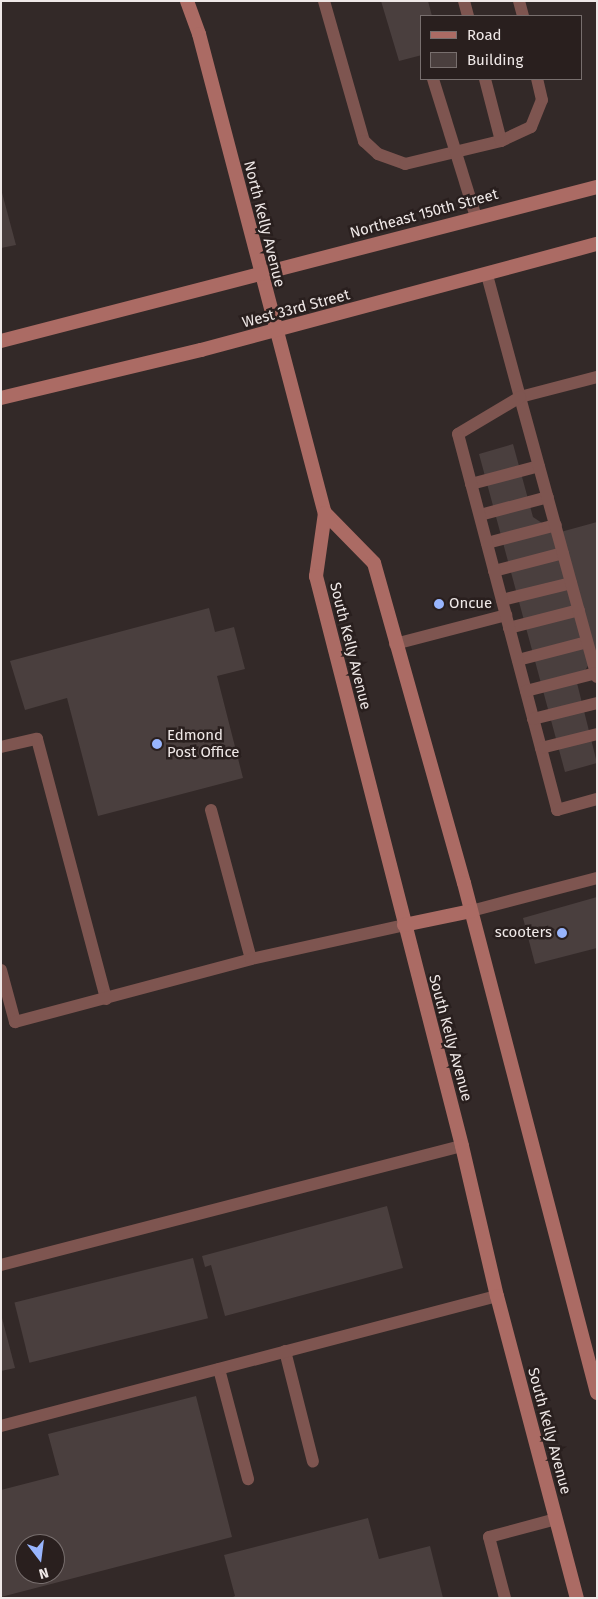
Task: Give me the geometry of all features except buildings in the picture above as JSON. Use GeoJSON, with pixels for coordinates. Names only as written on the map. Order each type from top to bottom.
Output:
{"type":"FeatureCollection","features":[{"type":"Feature","properties":{"kind":"main road","name":"North Kelly Avenue"},"geometry":{"type":"LineString","coordinates":[[188,1],[199,34],[259,272],[326,513]]}},
{"type":"Feature","properties":{"kind":"main road","name":"Northeast 150th Street"},"geometry":{"type":"LineString","coordinates":[[259,272],[597,187]]}},
{"type":"Feature","properties":{"kind":"main road","name":"West 33rd Street"},"geometry":{"type":"LineString","coordinates":[[1,398],[275,331],[597,244]]}},
{"type":"Feature","properties":{"kind":"main road"},"geometry":{"type":"LineString","coordinates":[[1,341],[259,272]]}},
{"type":"Feature","properties":{"kind":"main road"},"geometry":{"type":"LineString","coordinates":[[326,513],[374,563],[395,644],[471,911],[597,1393]]}},
{"type":"Feature","properties":{"kind":"main road","name":"South Kelly Avenue"},"geometry":{"type":"LineString","coordinates":[[326,513],[316,576],[404,926],[462,1146],[496,1296],[577,1598]]}},
{"type":"Feature","properties":{"kind":"main road"},"geometry":{"type":"LineString","coordinates":[[404,926],[471,911]]}},
{"type":"Feature","properties":{"kind":"lane"},"geometry":{"type":"LineString","coordinates":[[324,1],[364,141],[378,154],[405,164],[501,141],[531,127],[542,100],[537,80]]}},
{"type":"Feature","properties":{"kind":"lane"},"geometry":{"type":"LineString","coordinates":[[464,1],[468,15]]}},
{"type":"Feature","properties":{"kind":"lane"},"geometry":{"type":"LineString","coordinates":[[519,1],[522,15]]}},
{"type":"Feature","properties":{"kind":"lane"},"geometry":{"type":"LineString","coordinates":[[433,80],[476,217]]}},
{"type":"Feature","properties":{"kind":"lane"},"geometry":{"type":"LineString","coordinates":[[485,80],[501,141]]}},
{"type":"Feature","properties":{"kind":"lane"},"geometry":{"type":"LineString","coordinates":[[487,275],[596,675],[526,691]]}},
{"type":"Feature","properties":{"kind":"lane"},"geometry":{"type":"LineString","coordinates":[[597,377],[520,397],[458,434],[557,810],[597,799]]}},
{"type":"Feature","properties":{"kind":"lane"},"geometry":{"type":"LineString","coordinates":[[472,484],[539,466]]}},
{"type":"Feature","properties":{"kind":"lane"},"geometry":{"type":"LineString","coordinates":[[480,515],[548,496]]}},
{"type":"Feature","properties":{"kind":"lane"},"geometry":{"type":"LineString","coordinates":[[487,543],[556,526]]}},
{"type":"Feature","properties":{"kind":"lane"},"geometry":{"type":"LineString","coordinates":[[494,571],[563,553]]}},
{"type":"Feature","properties":{"kind":"lane"},"geometry":{"type":"LineString","coordinates":[[502,600],[571,583]]}},
{"type":"Feature","properties":{"kind":"lane"},"geometry":{"type":"LineString","coordinates":[[509,628],[578,610]]}},
{"type":"Feature","properties":{"kind":"lane"},"geometry":{"type":"LineString","coordinates":[[395,644],[506,614]]}},
{"type":"Feature","properties":{"kind":"lane"},"geometry":{"type":"LineString","coordinates":[[518,660],[588,642]]}},
{"type":"Feature","properties":{"kind":"lane"},"geometry":{"type":"LineString","coordinates":[[533,719],[597,703]]}},
{"type":"Feature","properties":{"kind":"lane"},"geometry":{"type":"LineString","coordinates":[[541,748],[597,734]]}},
{"type":"Feature","properties":{"kind":"lane"},"geometry":{"type":"LineString","coordinates":[[1,747],[37,739],[106,999]]}},
{"type":"Feature","properties":{"kind":"lane"},"geometry":{"type":"LineString","coordinates":[[211,810],[251,959]]}},
{"type":"Feature","properties":{"kind":"lane"},"geometry":{"type":"LineString","coordinates":[[471,911],[597,878]]}},
{"type":"Feature","properties":{"kind":"lane"},"geometry":{"type":"LineString","coordinates":[[1,970],[15,1022],[251,959],[404,926]]}},
{"type":"Feature","properties":{"kind":"lane"},"geometry":{"type":"LineString","coordinates":[[1,1264],[462,1146]]}},
{"type":"Feature","properties":{"kind":"lane"},"geometry":{"type":"LineString","coordinates":[[1,1426],[496,1296]]}},
{"type":"Feature","properties":{"kind":"lane"},"geometry":{"type":"LineString","coordinates":[[285,1351],[313,1462]]}},
{"type":"Feature","properties":{"kind":"lane"},"geometry":{"type":"LineString","coordinates":[[219,1368],[248,1479]]}},
{"type":"Feature","properties":{"kind":"lane"},"geometry":{"type":"LineString","coordinates":[[505,1598],[488,1537],[556,1519]]}},
{"type":"Feature","properties":{"kind":"place","name":"Oncue"},"geometry":{"type":"Point","coordinates":[439,604]}},
{"type":"Feature","properties":{"kind":"place","name":"Edmond Post Office"},"geometry":{"type":"Point","coordinates":[157,744]}},
{"type":"Feature","properties":{"kind":"place","name":"scooters"},"geometry":{"type":"Point","coordinates":[562,933]}}]}
